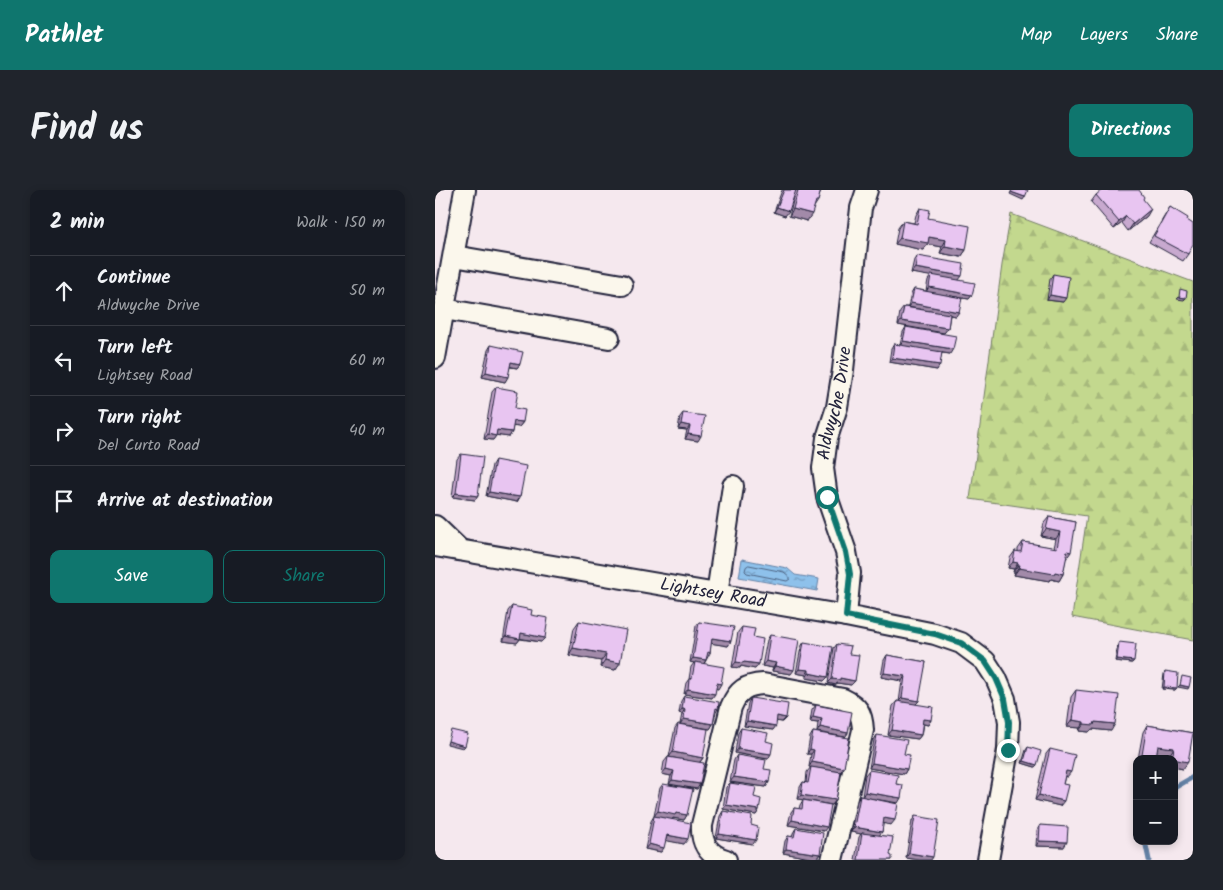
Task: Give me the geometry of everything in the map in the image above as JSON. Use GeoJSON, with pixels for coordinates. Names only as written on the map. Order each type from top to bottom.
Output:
{"type":"FeatureCollection","features":[{"type":"Feature","properties":{"kind":"street"},"geometry":{"type":"LineString","coordinates":[[435,358],[440,313],[465,190]]}},
{"type":"Feature","properties":{"kind":"street","name":"Aldwyche Drive"},"geometry":{"type":"LineString","coordinates":[[846,616],[850,574],[848,559],[827,497],[823,468],[827,438],[837,407],[843,370],[861,208],[867,190]]}},
{"type":"Feature","properties":{"kind":"street"},"geometry":{"type":"LineString","coordinates":[[453,256],[622,285]]}},
{"type":"Feature","properties":{"kind":"street"},"geometry":{"type":"LineString","coordinates":[[440,313],[609,338]]}},
{"type":"Feature","properties":{"kind":"street"},"geometry":{"type":"LineString","coordinates":[[717,594],[733,486]]}},
{"type":"Feature","properties":{"kind":"street"},"geometry":{"type":"LineString","coordinates":[[435,526],[459,550]]}},
{"type":"Feature","properties":{"kind":"street","name":"Lightsey Road"},"geometry":{"type":"LineString","coordinates":[[435,546],[846,616],[935,634],[961,643],[985,661],[996,678],[1005,699],[1009,722],[1008,750],[988,860]]}},
{"type":"Feature","properties":{"kind":"street"},"geometry":{"type":"LineString","coordinates":[[727,860],[714,855],[707,848],[702,836],[702,825],[731,706],[735,697],[744,688],[763,684],[843,699],[851,703],[858,710],[863,720],[863,730],[831,860]]}},
{"type":"Feature","properties":{"kind":"green space"},"geometry":{"type":"Polygon","coordinates":[[[1011,214],[1193,282],[1193,640],[1072,617],[1087,516],[970,499],[1002,265],[1011,214]]]}},
{"type":"Feature","properties":{"kind":"water"},"geometry":{"type":"Polygon","coordinates":[[[742,559],[787,568],[795,575],[819,579],[817,591],[739,577],[742,559]]]}},
{"type":"Feature","properties":{"kind":"building"},"geometry":{"type":"Polygon","coordinates":[[[784,190],[796,190],[789,211],[777,207],[784,190]]]}},
{"type":"Feature","properties":{"kind":"building"},"geometry":{"type":"Polygon","coordinates":[[[798,190],[821,190],[812,214],[793,209],[798,190]]]}},
{"type":"Feature","properties":{"kind":"building"},"geometry":{"type":"Polygon","coordinates":[[[1012,190],[1028,190],[1025,197],[1011,192],[1012,190]]]}},
{"type":"Feature","properties":{"kind":"building"},"geometry":{"type":"Polygon","coordinates":[[[1102,190],[1139,190],[1151,209],[1133,224],[1126,216],[1119,222],[1096,195],[1102,190]]]}},
{"type":"Feature","properties":{"kind":"building"},"geometry":{"type":"Polygon","coordinates":[[[1170,207],[1188,218],[1187,220],[1193,224],[1193,244],[1188,254],[1154,236],[1170,207]]]}},
{"type":"Feature","properties":{"kind":"building"},"geometry":{"type":"Polygon","coordinates":[[[920,208],[930,210],[928,218],[970,226],[966,250],[945,246],[946,240],[929,237],[928,243],[900,238],[903,221],[917,224],[920,208]]]}},
{"type":"Feature","properties":{"kind":"building"},"geometry":{"type":"Polygon","coordinates":[[[917,256],[964,264],[962,276],[915,268],[917,256]]]}},
{"type":"Feature","properties":{"kind":"building"},"geometry":{"type":"Polygon","coordinates":[[[1053,274],[1069,277],[1066,298],[1050,295],[1053,274]]]}},
{"type":"Feature","properties":{"kind":"building"},"geometry":{"type":"Polygon","coordinates":[[[931,275],[975,283],[972,295],[929,287],[931,275]]]}},
{"type":"Feature","properties":{"kind":"building"},"geometry":{"type":"Polygon","coordinates":[[[914,289],[962,298],[959,312],[911,303],[914,289]]]}},
{"type":"Feature","properties":{"kind":"building"},"geometry":{"type":"Polygon","coordinates":[[[1180,289],[1187,291],[1186,298],[1179,297],[1180,289]]]}},
{"type":"Feature","properties":{"kind":"building"},"geometry":{"type":"Polygon","coordinates":[[[904,307],[950,314],[948,328],[901,321],[904,307]]]}},
{"type":"Feature","properties":{"kind":"building"},"geometry":{"type":"Polygon","coordinates":[[[906,327],[956,336],[953,349],[903,341],[906,327]]]}},
{"type":"Feature","properties":{"kind":"building"},"geometry":{"type":"Polygon","coordinates":[[[894,344],[942,352],[940,365],[892,358],[894,344]]]}},
{"type":"Feature","properties":{"kind":"building"},"geometry":{"type":"Polygon","coordinates":[[[491,345],[523,352],[520,364],[511,362],[508,377],[486,372],[491,345]]]}},
{"type":"Feature","properties":{"kind":"building"},"geometry":{"type":"Polygon","coordinates":[[[496,387],[518,391],[515,408],[525,410],[523,422],[514,421],[512,432],[497,430],[496,436],[488,434],[496,387]]]}},
{"type":"Feature","properties":{"kind":"building"},"geometry":{"type":"Polygon","coordinates":[[[683,413],[705,416],[701,436],[688,434],[690,426],[681,424],[683,413]]]}},
{"type":"Feature","properties":{"kind":"building"},"geometry":{"type":"Polygon","coordinates":[[[461,454],[483,457],[478,496],[456,493],[461,454]]]}},
{"type":"Feature","properties":{"kind":"building"},"geometry":{"type":"Polygon","coordinates":[[[495,460],[526,466],[520,497],[489,492],[495,460]]]}},
{"type":"Feature","properties":{"kind":"building"},"geometry":{"type":"Polygon","coordinates":[[[1049,517],[1076,522],[1071,552],[1067,551],[1063,574],[1019,568],[1020,565],[1018,563],[1013,562],[1015,551],[1021,552],[1023,542],[1057,548],[1060,532],[1046,529],[1049,517]]]}},
{"type":"Feature","properties":{"kind":"building"},"geometry":{"type":"Polygon","coordinates":[[[512,606],[532,610],[531,615],[548,618],[545,638],[521,633],[520,639],[506,636],[512,606]]]}},
{"type":"Feature","properties":{"kind":"building"},"geometry":{"type":"Polygon","coordinates":[[[579,621],[626,630],[620,663],[605,660],[606,654],[573,648],[579,621]]]}},
{"type":"Feature","properties":{"kind":"building"},"geometry":{"type":"Polygon","coordinates":[[[699,622],[734,627],[731,641],[712,638],[710,653],[708,652],[706,660],[693,658],[699,622]]]}},
{"type":"Feature","properties":{"kind":"building"},"geometry":{"type":"Polygon","coordinates":[[[742,627],[755,629],[753,637],[763,639],[759,664],[736,662],[742,627]]]}},
{"type":"Feature","properties":{"kind":"building"},"geometry":{"type":"Polygon","coordinates":[[[770,635],[799,640],[794,670],[775,666],[776,663],[766,661],[770,635]]]}},
{"type":"Feature","properties":{"kind":"building"},"geometry":{"type":"Polygon","coordinates":[[[804,642],[833,647],[828,677],[809,673],[809,670],[799,669],[804,642]]]}},
{"type":"Feature","properties":{"kind":"building"},"geometry":{"type":"Polygon","coordinates":[[[1119,642],[1136,644],[1134,661],[1117,659],[1119,642]]]}},
{"type":"Feature","properties":{"kind":"building"},"geometry":{"type":"Polygon","coordinates":[[[837,644],[851,646],[849,654],[859,655],[855,681],[840,678],[840,680],[832,679],[837,644]]]}},
{"type":"Feature","properties":{"kind":"building"},"geometry":{"type":"Polygon","coordinates":[[[887,655],[926,662],[919,701],[902,698],[905,676],[884,673],[887,655]]]}},
{"type":"Feature","properties":{"kind":"building"},"geometry":{"type":"Polygon","coordinates":[[[695,662],[724,667],[721,684],[717,683],[715,694],[688,689],[689,679],[692,678],[695,662]]]}},
{"type":"Feature","properties":{"kind":"building"},"geometry":{"type":"Polygon","coordinates":[[[1165,671],[1178,673],[1177,688],[1164,687],[1165,671]]]}},
{"type":"Feature","properties":{"kind":"building"},"geometry":{"type":"Polygon","coordinates":[[[1182,676],[1191,678],[1189,687],[1180,685],[1182,676]]]}},
{"type":"Feature","properties":{"kind":"building"},"geometry":{"type":"Polygon","coordinates":[[[1076,690],[1119,695],[1115,724],[1095,722],[1094,725],[1072,720],[1076,690]]]}},
{"type":"Feature","properties":{"kind":"building"},"geometry":{"type":"Polygon","coordinates":[[[684,696],[719,702],[713,724],[684,719],[685,709],[682,709],[684,696]]]}},
{"type":"Feature","properties":{"kind":"building"},"geometry":{"type":"Polygon","coordinates":[[[751,698],[788,704],[786,718],[777,716],[776,726],[747,721],[751,698]]]}},
{"type":"Feature","properties":{"kind":"building"},"geometry":{"type":"Polygon","coordinates":[[[897,701],[933,707],[931,720],[923,719],[921,735],[892,730],[897,701]]]}},
{"type":"Feature","properties":{"kind":"building"},"geometry":{"type":"Polygon","coordinates":[[[816,705],[852,712],[848,733],[820,727],[822,719],[813,717],[816,705]]]}},
{"type":"Feature","properties":{"kind":"building"},"geometry":{"type":"Polygon","coordinates":[[[678,724],[708,729],[703,758],[673,752],[678,724]]]}},
{"type":"Feature","properties":{"kind":"building"},"geometry":{"type":"Polygon","coordinates":[[[1147,725],[1193,733],[1188,762],[1178,760],[1178,755],[1173,755],[1174,748],[1158,746],[1156,755],[1142,755],[1147,725]]]}},
{"type":"Feature","properties":{"kind":"building"},"geometry":{"type":"Polygon","coordinates":[[[741,728],[768,733],[766,741],[773,743],[771,754],[738,749],[741,728]]]}},
{"type":"Feature","properties":{"kind":"building"},"geometry":{"type":"Polygon","coordinates":[[[451,730],[468,734],[465,746],[448,741],[451,730]]]}},
{"type":"Feature","properties":{"kind":"building"},"geometry":{"type":"Polygon","coordinates":[[[813,732],[849,738],[844,768],[812,762],[814,750],[810,749],[813,732]]]}},
{"type":"Feature","properties":{"kind":"building"},"geometry":{"type":"Polygon","coordinates":[[[877,735],[907,740],[904,754],[910,755],[907,769],[872,763],[877,735]]]}},
{"type":"Feature","properties":{"kind":"building"},"geometry":{"type":"Polygon","coordinates":[[[1028,747],[1041,751],[1037,765],[1024,761],[1028,747]]]}},
{"type":"Feature","properties":{"kind":"building"},"geometry":{"type":"Polygon","coordinates":[[[1050,749],[1075,755],[1071,772],[1066,771],[1063,784],[1068,785],[1064,801],[1039,795],[1050,749]]]}},
{"type":"Feature","properties":{"kind":"building"},"geometry":{"type":"Polygon","coordinates":[[[737,755],[766,760],[764,769],[771,770],[769,782],[734,777],[737,755]]]}},
{"type":"Feature","properties":{"kind":"building"},"geometry":{"type":"Polygon","coordinates":[[[668,757],[704,763],[700,784],[672,780],[674,771],[666,769],[668,757]]]}},
{"type":"Feature","properties":{"kind":"building"},"geometry":{"type":"Polygon","coordinates":[[[811,767],[841,772],[836,800],[801,795],[803,782],[808,783],[811,767]]]}},
{"type":"Feature","properties":{"kind":"building"},"geometry":{"type":"Polygon","coordinates":[[[869,770],[898,775],[896,784],[903,785],[901,798],[865,792],[869,770]]]}},
{"type":"Feature","properties":{"kind":"building"},"geometry":{"type":"Polygon","coordinates":[[[730,783],[756,787],[754,797],[761,799],[759,810],[726,805],[730,783]]]}},
{"type":"Feature","properties":{"kind":"building"},"geometry":{"type":"Polygon","coordinates":[[[663,784],[693,789],[687,815],[676,813],[675,815],[658,811],[663,784]]]}},
{"type":"Feature","properties":{"kind":"building"},"geometry":{"type":"Polygon","coordinates":[[[860,796],[898,804],[895,820],[884,818],[882,832],[854,827],[860,796]]]}},
{"type":"Feature","properties":{"kind":"building"},"geometry":{"type":"Polygon","coordinates":[[[803,800],[831,805],[827,827],[792,820],[794,808],[802,809],[803,800]]]}},
{"type":"Feature","properties":{"kind":"building"},"geometry":{"type":"Polygon","coordinates":[[[723,811],[752,816],[751,825],[758,827],[756,840],[719,834],[723,811]]]}},
{"type":"Feature","properties":{"kind":"building"},"geometry":{"type":"Polygon","coordinates":[[[654,816],[691,823],[688,839],[667,835],[664,848],[649,844],[654,816]]]}},
{"type":"Feature","properties":{"kind":"building"},"geometry":{"type":"Polygon","coordinates":[[[915,816],[939,820],[933,857],[909,853],[915,816]]]}},
{"type":"Feature","properties":{"kind":"building"},"geometry":{"type":"Polygon","coordinates":[[[1040,825],[1068,827],[1067,842],[1039,841],[1040,825]]]}},
{"type":"Feature","properties":{"kind":"building"},"geometry":{"type":"Polygon","coordinates":[[[796,828],[823,833],[820,854],[786,849],[788,836],[794,837],[796,828]]]}},
{"type":"Feature","properties":{"kind":"building"},"geometry":{"type":"Polygon","coordinates":[[[862,833],[893,837],[890,855],[892,860],[858,860],[862,833]]]}},
{"type":"Feature","properties":{"kind":"waterway"},"geometry":{"type":"LineString","coordinates":[[1178,786],[1193,777]]}},
{"type":"Feature","properties":{"kind":"waterway"},"geometry":{"type":"LineString","coordinates":[[1146,845],[1149,860]]}},
{"type":"Feature","properties":{"kind":"route"},"geometry":{"type":"LineString","coordinates":[[827,497],[846,552],[850,574],[846,616],[935,634],[961,643],[985,661],[996,678],[1005,699],[1009,722],[1008,750]]}}]}
